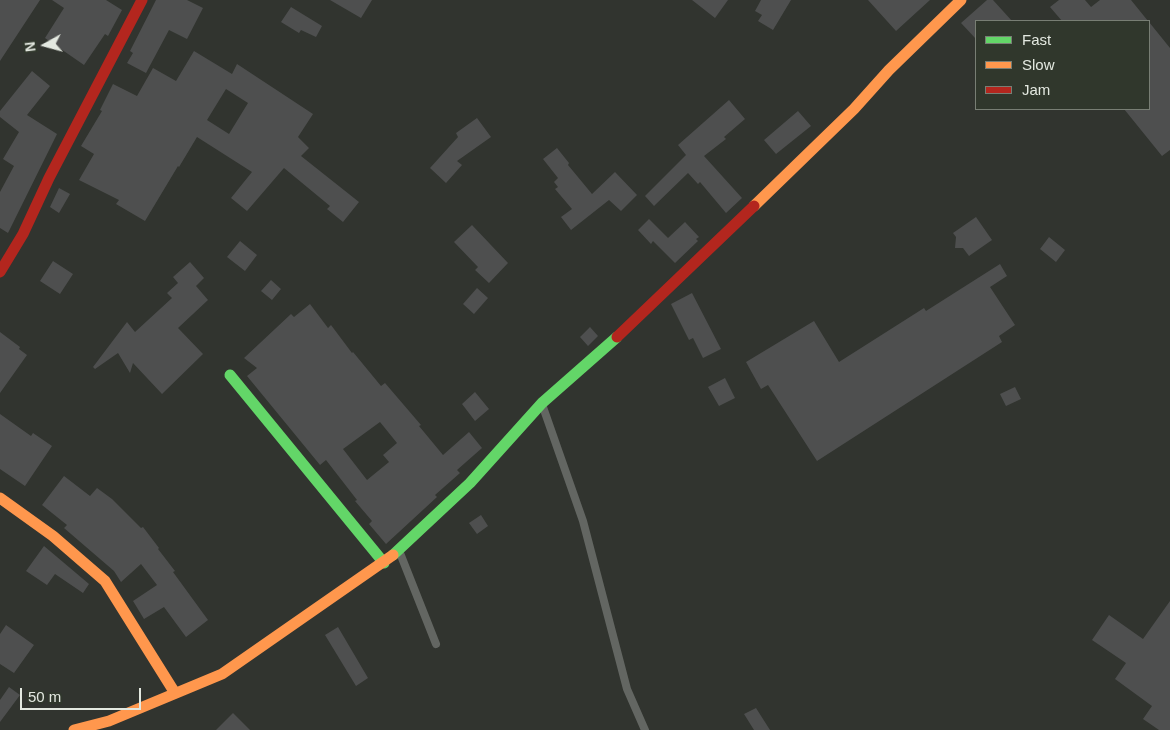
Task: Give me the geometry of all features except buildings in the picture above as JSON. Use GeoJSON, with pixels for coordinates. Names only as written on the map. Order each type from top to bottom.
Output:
{"type":"FeatureCollection","features":[{"type":"Feature","properties":{"kind":"street"},"geometry":{"type":"LineString","coordinates":[[0,272],[23,234],[49,178],[142,0]]}},
{"type":"Feature","properties":{"kind":"street"},"geometry":{"type":"LineString","coordinates":[[74,730],[109,721],[222,674],[400,551],[470,483],[542,403],[600,353],[854,109],[889,70],[962,0]]}},
{"type":"Feature","properties":{"kind":"street"},"geometry":{"type":"LineString","coordinates":[[230,375],[384,563]]}},
{"type":"Feature","properties":{"kind":"street"},"geometry":{"type":"LineString","coordinates":[[0,498],[53,536],[104,582],[175,693]]}},
{"type":"Feature","properties":{"kind":"lane"},"geometry":{"type":"LineString","coordinates":[[542,403],[583,521],[626,689],[644,730]]}},
{"type":"Feature","properties":{"kind":"lane"},"geometry":{"type":"LineString","coordinates":[[400,551],[436,644]]}},
{"type":"Feature","properties":{"kind":"traffic: fast"},"geometry":{"type":"LineString","coordinates":[[393,555],[470,483],[542,403],[617,337]]}},
{"type":"Feature","properties":{"kind":"traffic: fast"},"geometry":{"type":"LineString","coordinates":[[230,375],[384,563]]}},
{"type":"Feature","properties":{"kind":"traffic: slow"},"geometry":{"type":"LineString","coordinates":[[754,206],[854,109],[889,70],[961,0]]}},
{"type":"Feature","properties":{"kind":"traffic: slow"},"geometry":{"type":"LineString","coordinates":[[0,498],[53,536],[105,581],[175,693]]}},
{"type":"Feature","properties":{"kind":"traffic: slow"},"geometry":{"type":"LineString","coordinates":[[74,730],[109,721],[222,674],[393,555]]}},
{"type":"Feature","properties":{"kind":"traffic: jam"},"geometry":{"type":"LineString","coordinates":[[0,272],[23,234],[49,178],[142,0]]}},
{"type":"Feature","properties":{"kind":"traffic: jam"},"geometry":{"type":"LineString","coordinates":[[617,337],[754,206]]}}]}
